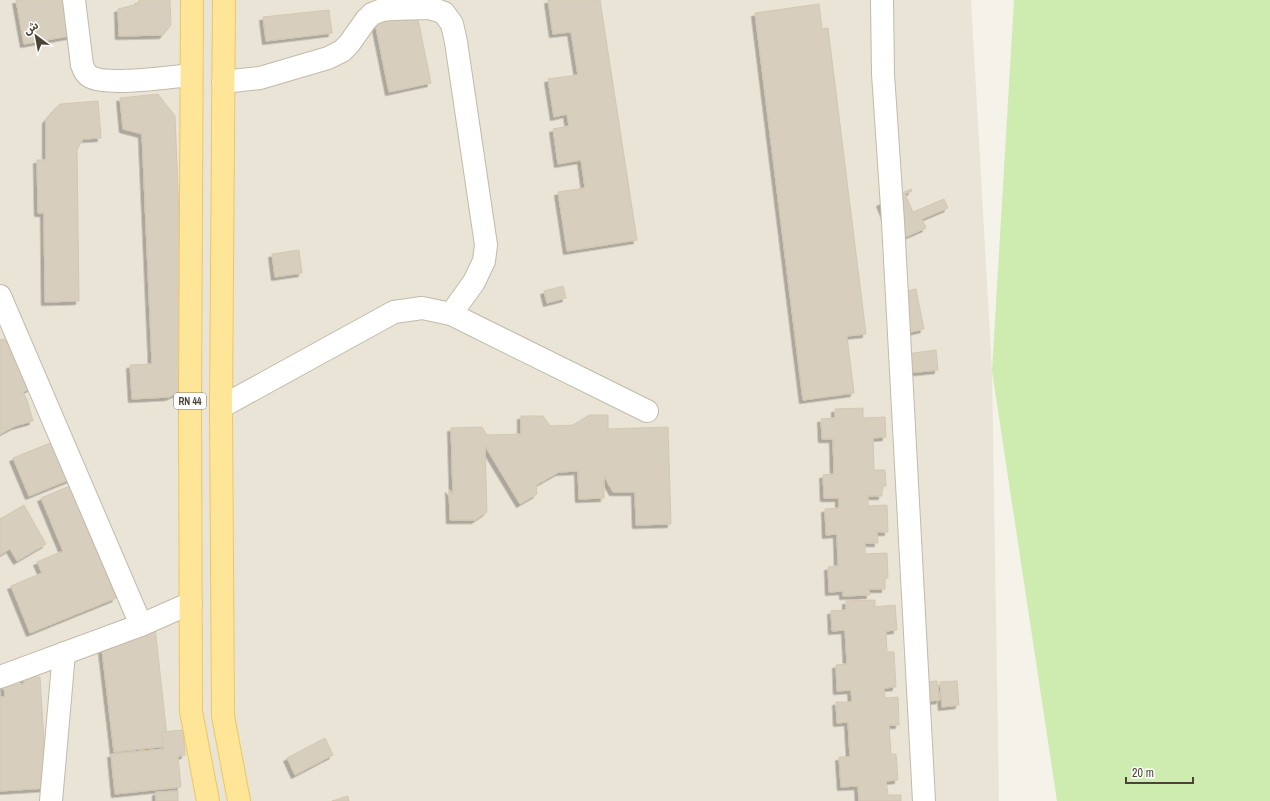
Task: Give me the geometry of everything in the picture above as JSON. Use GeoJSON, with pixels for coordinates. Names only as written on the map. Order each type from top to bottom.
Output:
{"type":"FeatureCollection","features":[{"type":"Feature","properties":{"kind":"main road","name":"RN 44"},"geometry":{"type":"LineString","coordinates":[[192,0],[191,711],[208,801]]}},
{"type":"Feature","properties":{"kind":"main road","name":"RN 44"},"geometry":{"type":"LineString","coordinates":[[224,0],[221,407],[223,716],[239,801]]}},
{"type":"Feature","properties":{"kind":"street"},"geometry":{"type":"LineString","coordinates":[[74,0],[82,65],[85,72],[92,78],[122,81],[191,76]]}},
{"type":"Feature","properties":{"kind":"street"},"geometry":{"type":"LineString","coordinates":[[882,0],[882,74],[893,222],[924,801]]}},
{"type":"Feature","properties":{"kind":"street"},"geometry":{"type":"LineString","coordinates":[[223,82],[260,78],[328,58],[342,51],[366,20],[377,11],[429,8],[444,13],[452,24],[456,42],[486,246],[484,261],[474,282],[450,314]]}},
{"type":"Feature","properties":{"kind":"street"},"geometry":{"type":"LineString","coordinates":[[0,296],[141,625]]}},
{"type":"Feature","properties":{"kind":"street"},"geometry":{"type":"LineString","coordinates":[[221,407],[394,312],[422,308],[450,314],[647,411]]}},
{"type":"Feature","properties":{"kind":"street"},"geometry":{"type":"LineString","coordinates":[[0,677],[141,625],[191,603]]}},
{"type":"Feature","properties":{"kind":"street"},"geometry":{"type":"LineString","coordinates":[[52,801],[64,653]]}},
{"type":"Feature","properties":{"kind":"shaded area"},"geometry":{"type":"Polygon","coordinates":[[[0,0],[971,0],[992,371],[999,801],[0,801],[0,0]]]}},
{"type":"Feature","properties":{"kind":"green space"},"geometry":{"type":"Polygon","coordinates":[[[1014,0],[1270,0],[1270,801],[1057,801],[992,371],[1014,0]]]}},
{"type":"Feature","properties":{"kind":"building"},"geometry":{"type":"Polygon","coordinates":[[[16,0],[68,0],[75,35],[24,44],[16,0]]]}},
{"type":"Feature","properties":{"kind":"building"},"geometry":{"type":"Polygon","coordinates":[[[139,0],[170,0],[171,25],[163,35],[119,36],[118,9],[138,4],[139,0]]]}},
{"type":"Feature","properties":{"kind":"building"},"geometry":{"type":"Polygon","coordinates":[[[414,0],[431,83],[389,92],[372,8],[414,0]]]}},
{"type":"Feature","properties":{"kind":"building"},"geometry":{"type":"Polygon","coordinates":[[[548,0],[600,0],[637,240],[567,251],[558,192],[585,188],[581,160],[558,164],[553,129],[569,126],[567,114],[554,117],[548,79],[578,75],[571,32],[553,34],[548,0]]]}},
{"type":"Feature","properties":{"kind":"building"},"geometry":{"type":"Polygon","coordinates":[[[819,4],[822,29],[828,28],[866,334],[847,336],[854,393],[803,400],[755,13],[819,4]]]}},
{"type":"Feature","properties":{"kind":"building"},"geometry":{"type":"Polygon","coordinates":[[[329,10],[332,33],[266,41],[263,17],[329,10]]]}},
{"type":"Feature","properties":{"kind":"building"},"geometry":{"type":"Polygon","coordinates":[[[158,94],[175,116],[186,389],[169,397],[132,399],[130,365],[152,364],[142,134],[123,129],[120,98],[158,94]]]}},
{"type":"Feature","properties":{"kind":"building"},"geometry":{"type":"Polygon","coordinates":[[[98,101],[101,138],[83,139],[77,150],[79,301],[45,302],[44,213],[38,213],[37,160],[46,160],[46,120],[60,104],[98,101]]]}},
{"type":"Feature","properties":{"kind":"building"},"geometry":{"type":"Polygon","coordinates":[[[911,189],[912,191],[905,194],[913,212],[944,199],[948,208],[922,219],[926,228],[889,244],[891,230],[880,203],[911,189]]]}},
{"type":"Feature","properties":{"kind":"building"},"geometry":{"type":"Polygon","coordinates":[[[299,250],[302,273],[275,277],[272,254],[299,250]]]}},
{"type":"Feature","properties":{"kind":"building"},"geometry":{"type":"Polygon","coordinates":[[[563,286],[566,298],[547,303],[544,291],[563,286]]]}},
{"type":"Feature","properties":{"kind":"building"},"geometry":{"type":"Polygon","coordinates":[[[916,289],[924,329],[903,334],[895,294],[916,289]]]}},
{"type":"Feature","properties":{"kind":"building"},"geometry":{"type":"Polygon","coordinates":[[[5,339],[29,382],[31,388],[23,392],[33,421],[15,426],[0,434],[0,340],[5,339]]]}},
{"type":"Feature","properties":{"kind":"building"},"geometry":{"type":"Polygon","coordinates":[[[936,350],[938,370],[908,373],[906,354],[936,350]]]}},
{"type":"Feature","properties":{"kind":"building"},"geometry":{"type":"Polygon","coordinates":[[[863,408],[863,418],[885,417],[886,437],[873,438],[874,470],[885,470],[886,486],[882,486],[882,496],[868,496],[868,506],[887,505],[888,532],[877,532],[878,543],[865,543],[865,554],[887,553],[888,578],[885,578],[885,589],[869,589],[870,595],[843,596],[843,591],[829,592],[828,567],[838,566],[837,534],[826,535],[825,509],[839,508],[839,498],[824,498],[823,475],[834,474],[833,439],[822,439],[821,419],[835,418],[835,409],[863,408]]]}},
{"type":"Feature","properties":{"kind":"building"},"geometry":{"type":"Polygon","coordinates":[[[589,415],[608,415],[608,429],[668,427],[671,524],[636,525],[635,492],[613,492],[604,476],[604,498],[579,499],[578,471],[559,472],[536,485],[537,494],[520,504],[485,446],[487,512],[475,520],[450,520],[449,489],[453,495],[451,428],[482,427],[487,435],[521,434],[521,416],[543,416],[550,426],[573,425],[589,415]]]}},
{"type":"Feature","properties":{"kind":"building"},"geometry":{"type":"Polygon","coordinates":[[[55,441],[71,479],[29,496],[13,458],[55,441]]]}},
{"type":"Feature","properties":{"kind":"building"},"geometry":{"type":"Polygon","coordinates":[[[70,486],[116,598],[30,633],[11,586],[42,573],[37,562],[63,551],[41,498],[70,486]]]}},
{"type":"Feature","properties":{"kind":"building"},"geometry":{"type":"Polygon","coordinates":[[[24,505],[46,544],[17,561],[10,549],[0,555],[0,519],[24,505]]]}},
{"type":"Feature","properties":{"kind":"building"},"geometry":{"type":"Polygon","coordinates":[[[875,600],[875,607],[895,605],[897,630],[886,631],[887,652],[894,652],[896,687],[884,688],[885,698],[898,697],[899,725],[889,725],[891,754],[896,754],[898,780],[886,781],[888,795],[901,795],[901,801],[859,801],[858,786],[841,787],[839,757],[850,757],[848,722],[837,723],[836,702],[852,702],[851,690],[837,691],[836,665],[847,664],[845,630],[832,631],[831,611],[846,610],[846,601],[875,600]]]}},
{"type":"Feature","properties":{"kind":"building"},"geometry":{"type":"Polygon","coordinates":[[[154,618],[168,746],[114,752],[100,633],[154,618]]]}},
{"type":"Feature","properties":{"kind":"building"},"geometry":{"type":"Polygon","coordinates":[[[40,677],[47,788],[0,791],[0,697],[5,697],[4,686],[24,684],[24,678],[40,677]]]}},
{"type":"Feature","properties":{"kind":"building"},"geometry":{"type":"Polygon","coordinates":[[[937,681],[940,700],[929,701],[926,682],[937,681]]]}},
{"type":"Feature","properties":{"kind":"building"},"geometry":{"type":"Polygon","coordinates":[[[957,681],[959,705],[942,707],[940,682],[957,681]]]}},
{"type":"Feature","properties":{"kind":"building"},"geometry":{"type":"Polygon","coordinates":[[[183,730],[185,755],[178,756],[181,787],[115,794],[111,754],[164,749],[162,732],[183,730]]]}},
{"type":"Feature","properties":{"kind":"building"},"geometry":{"type":"Polygon","coordinates":[[[325,738],[333,755],[295,775],[287,758],[325,738]]]}},
{"type":"Feature","properties":{"kind":"building"},"geometry":{"type":"Polygon","coordinates":[[[178,791],[178,801],[156,801],[156,792],[178,791]]]}},
{"type":"Feature","properties":{"kind":"building"},"geometry":{"type":"Polygon","coordinates":[[[348,796],[349,801],[332,801],[348,796]]]}}]}
